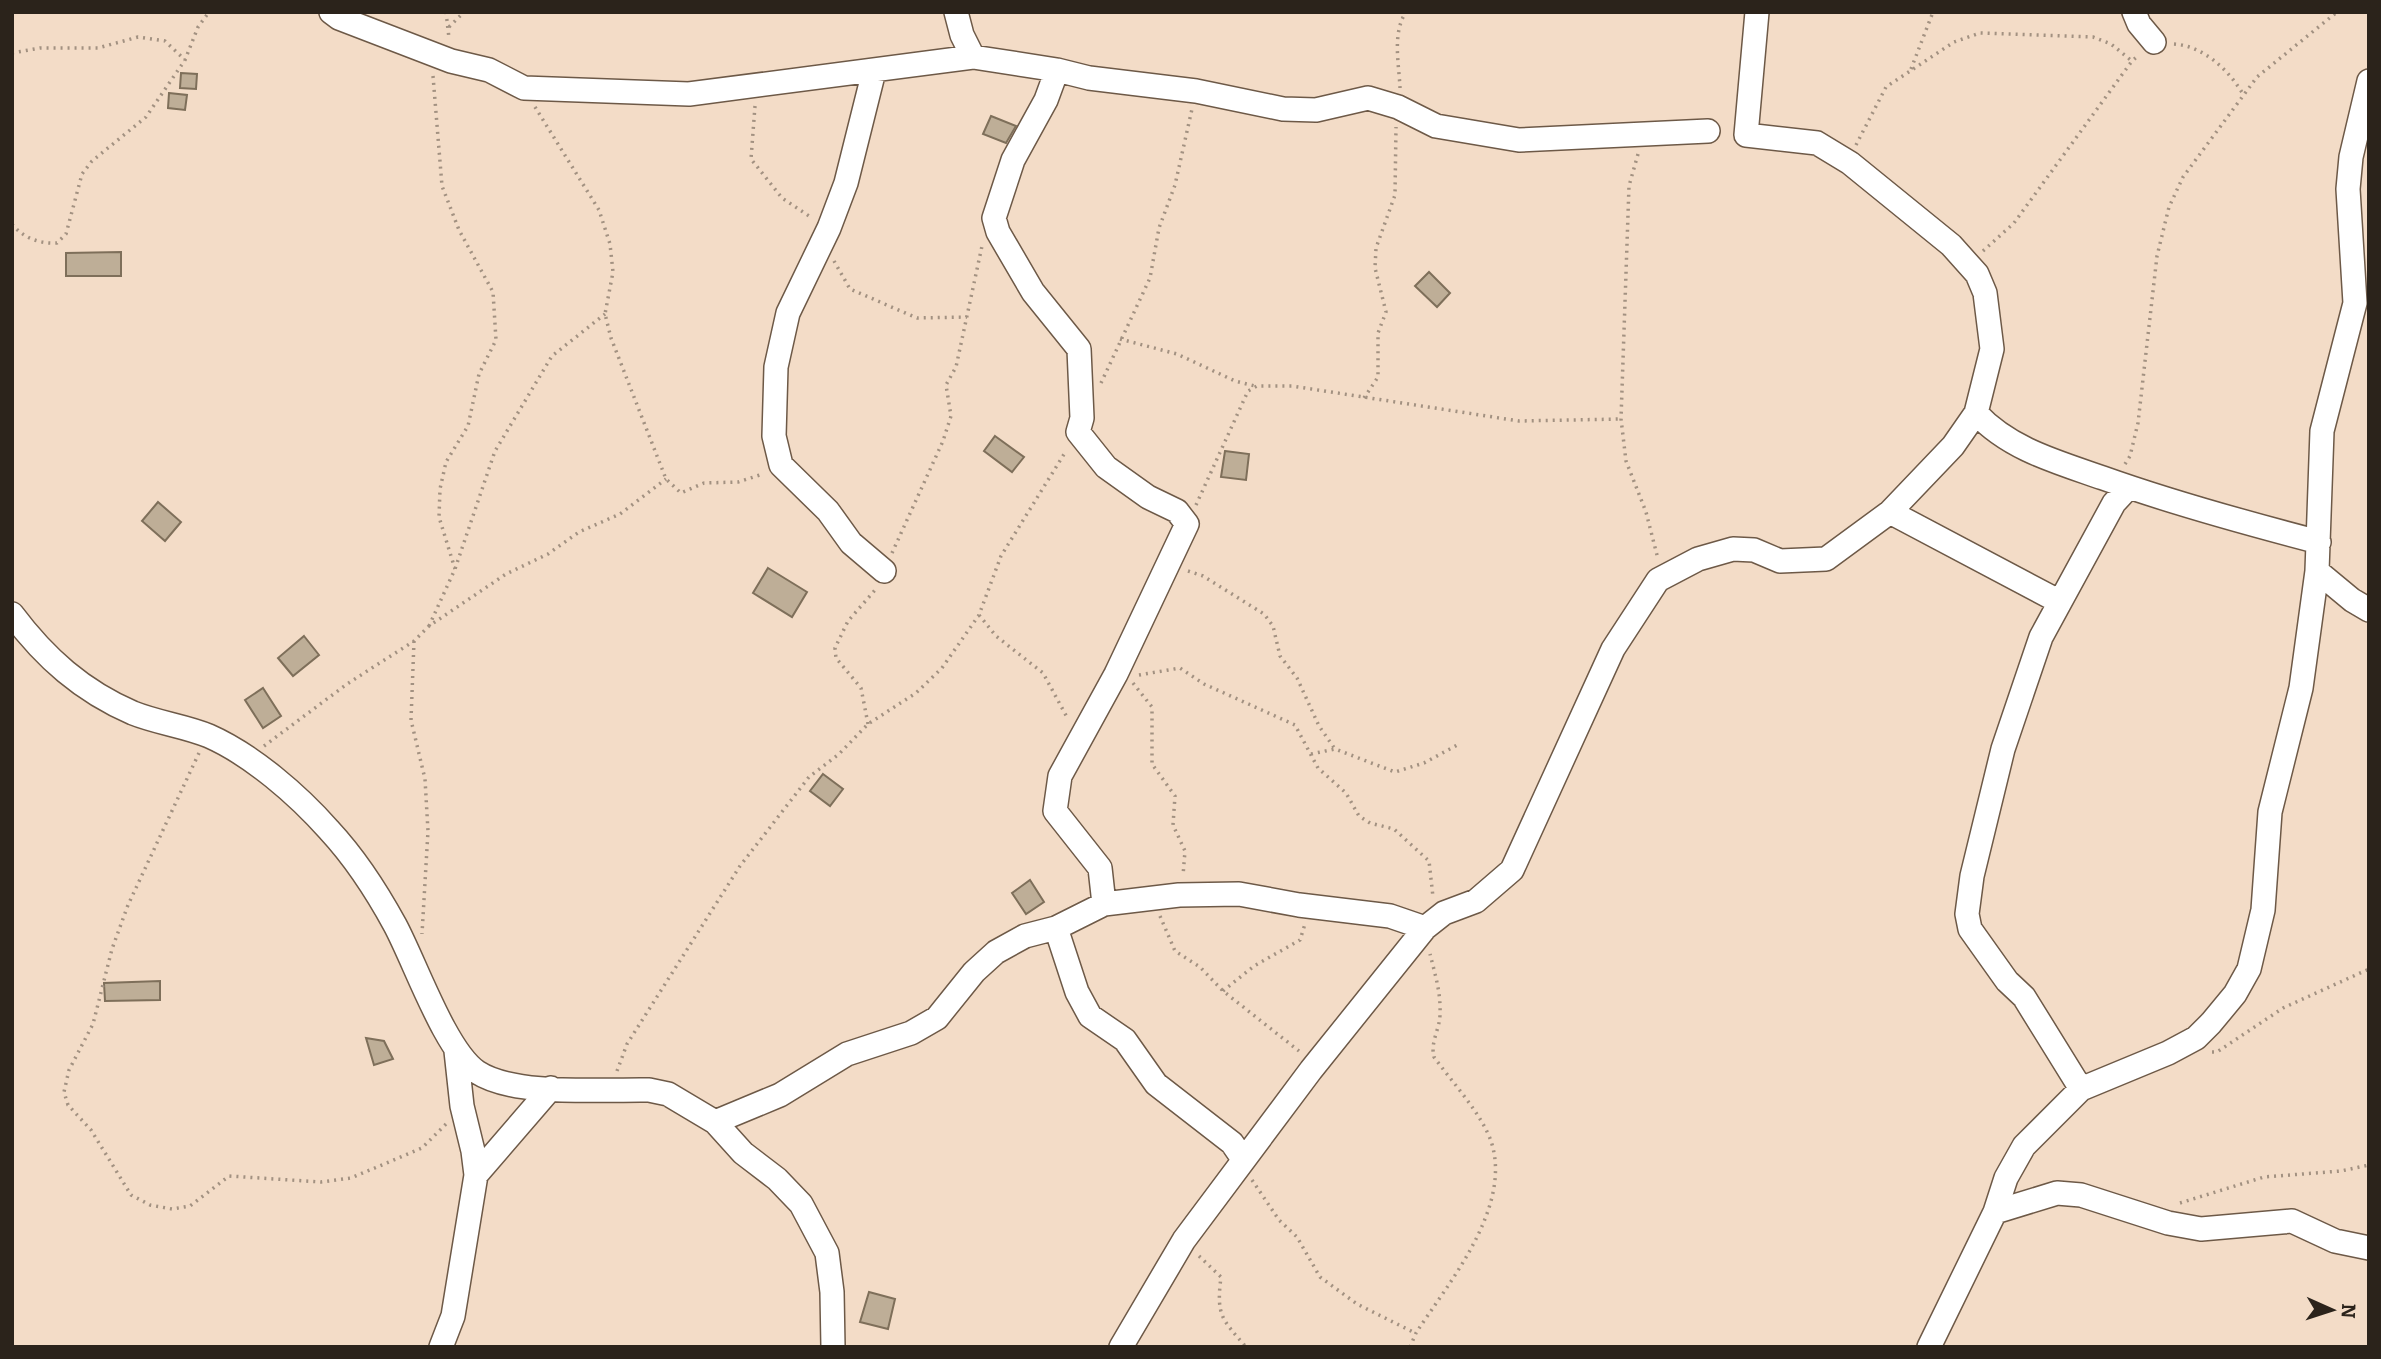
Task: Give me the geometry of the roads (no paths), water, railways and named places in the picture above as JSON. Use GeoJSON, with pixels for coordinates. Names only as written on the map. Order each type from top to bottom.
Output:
{"type":"FeatureCollection","features":[{"type":"Feature","properties":{"kind":"street"},"geometry":{"type":"LineString","coordinates":[[331,12],[339,18],[451,61],[489,70],[524,88],[689,94],[973,57],[1057,70],[1089,78],[1196,91],[1283,109],[1315,110],[1368,98],[1398,107],[1436,125],[1519,139],[1708,131]]}},
{"type":"Feature","properties":{"kind":"street"},"geometry":{"type":"LineString","coordinates":[[956,12],[962,35],[973,57]]}},
{"type":"Feature","properties":{"kind":"street"},"geometry":{"type":"LineString","coordinates":[[1121,1347],[1184,1240],[1311,1069],[1425,928],[1444,913],[1476,901],[1512,870],[1613,649],[1658,580],[1698,559],[1733,549],[1754,550],[1780,561],[1826,559],[1890,512],[1953,446],[1976,413],[1992,349],[1985,293],[1977,274],[1951,245],[1850,163],[1817,143],[1746,135],[1757,12]]}},
{"type":"Feature","properties":{"kind":"street"},"geometry":{"type":"LineString","coordinates":[[2134,12],[2139,24],[2154,43]]}},
{"type":"Feature","properties":{"kind":"street"},"geometry":{"type":"LineString","coordinates":[[1057,70],[1046,100],[1013,160],[994,218],[998,232],[1033,292],[1079,349],[1080,425],[1106,467],[1148,497],[1177,511],[1187,524],[1080,743],[1060,776],[1055,811],[1100,868],[1104,904]]}},
{"type":"Feature","properties":{"kind":"street"},"geometry":{"type":"LineString","coordinates":[[874,71],[846,183],[788,313],[776,367],[774,436],[781,465],[828,510],[851,543],[884,571]]}},
{"type":"Feature","properties":{"kind":"street"},"geometry":{"type":"LineString","coordinates":[[1930,1347],[1994,1212],[2006,1178],[2024,1146],[2081,1089],[2168,1053],[2196,1038],[2235,994],[2249,969],[2263,910],[2270,812],[2301,688],[2317,571],[2322,431],[2355,303],[2348,190],[2351,157],[2369,81]]}},
{"type":"Feature","properties":{"kind":"street"},"geometry":{"type":"LineString","coordinates":[[1976,413],[1992,430],[2035,454],[2121,485],[2319,542]]}},
{"type":"Feature","properties":{"kind":"street"},"geometry":{"type":"LineString","coordinates":[[2081,1089],[2024,997],[2007,981],[1970,929],[1967,914],[1972,876],[2003,749],[2041,637],[2114,503],[2121,485]]}},
{"type":"Feature","properties":{"kind":"street"},"geometry":{"type":"LineString","coordinates":[[1890,512],[2060,602]]}},
{"type":"Feature","properties":{"kind":"street"},"geometry":{"type":"LineString","coordinates":[[2317,571],[2352,600],[2369,610]]}},
{"type":"Feature","properties":{"kind":"street"},"geometry":{"type":"LineString","coordinates":[[12,614],[23,647],[110,702],[208,736],[248,758],[330,830],[365,876],[396,926],[456,1051],[475,1071],[516,1085],[649,1090],[668,1094],[715,1122],[743,1153],[777,1179],[801,1204],[827,1253],[834,1347]]}},
{"type":"Feature","properties":{"kind":"street"},"geometry":{"type":"LineString","coordinates":[[715,1122],[780,1095],[847,1054],[911,1033],[937,1018],[974,972],[996,952],[1025,936],[1056,928],[1104,904],[1179,895],[1240,894],[1299,905],[1390,916],[1425,928]]}},
{"type":"Feature","properties":{"kind":"street"},"geometry":{"type":"LineString","coordinates":[[1056,928],[1077,992],[1090,1016],[1125,1040],[1156,1084],[1232,1143],[1241,1162]]}},
{"type":"Feature","properties":{"kind":"street"},"geometry":{"type":"LineString","coordinates":[[441,1347],[453,1316],[476,1175],[462,1105],[456,1051]]}},
{"type":"Feature","properties":{"kind":"street"},"geometry":{"type":"LineString","coordinates":[[476,1175],[551,1088]]}},
{"type":"Feature","properties":{"kind":"street"},"geometry":{"type":"LineString","coordinates":[[1994,1212],[2057,1194],[2081,1195],[2168,1223],[2201,1229],[2292,1221],[2335,1241],[2369,1248]]}}]}
